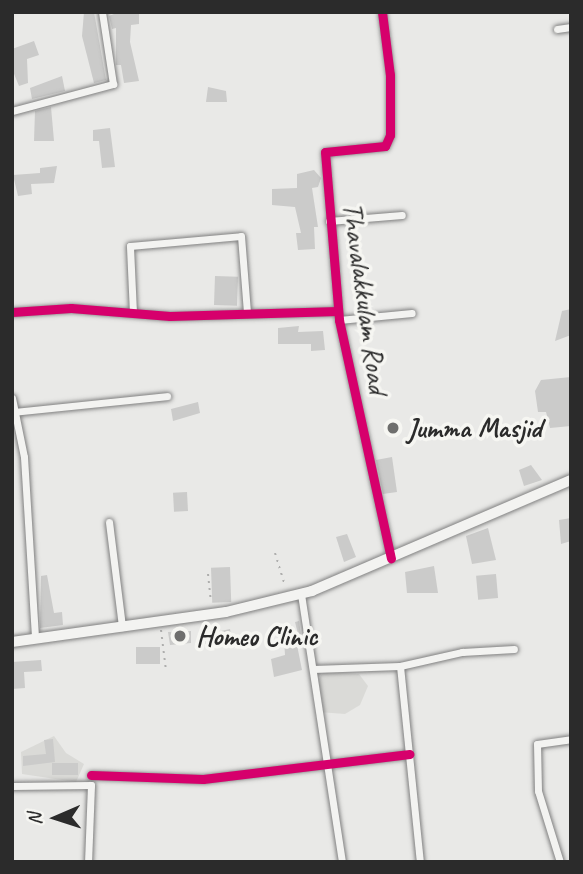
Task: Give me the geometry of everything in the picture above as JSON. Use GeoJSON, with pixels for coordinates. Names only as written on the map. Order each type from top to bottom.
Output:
{"type":"FeatureCollection","features":[{"type":"Feature","properties":{"kind":"main road"},"geometry":{"type":"LineString","coordinates":[[12,642],[213,614],[288,597],[391,558],[571,480]]}},
{"type":"Feature","properties":{"kind":"street"},"geometry":{"type":"LineString","coordinates":[[12,111],[113,84],[102,12]]}},
{"type":"Feature","properties":{"kind":"street","name":"Thavalakkulam Road"},"geometry":{"type":"LineString","coordinates":[[382,12],[390,75],[390,135],[385,146],[326,152],[329,221],[339,320],[391,558]]}},
{"type":"Feature","properties":{"kind":"street"},"geometry":{"type":"LineString","coordinates":[[557,29],[571,27]]}},
{"type":"Feature","properties":{"kind":"street"},"geometry":{"type":"LineString","coordinates":[[329,221],[402,215]]}},
{"type":"Feature","properties":{"kind":"street"},"geometry":{"type":"LineString","coordinates":[[133,313],[130,246],[241,236],[247,313]]}},
{"type":"Feature","properties":{"kind":"street"},"geometry":{"type":"LineString","coordinates":[[12,312],[71,308],[133,313],[338,311]]}},
{"type":"Feature","properties":{"kind":"street"},"geometry":{"type":"LineString","coordinates":[[339,320],[412,313]]}},
{"type":"Feature","properties":{"kind":"street"},"geometry":{"type":"LineString","coordinates":[[14,412],[167,396]]}},
{"type":"Feature","properties":{"kind":"street"},"geometry":{"type":"LineString","coordinates":[[12,398],[24,457],[35,639]]}},
{"type":"Feature","properties":{"kind":"street"},"geometry":{"type":"LineString","coordinates":[[109,522],[122,627]]}},
{"type":"Feature","properties":{"kind":"street"},"geometry":{"type":"LineString","coordinates":[[301,593],[342,862]]}},
{"type":"Feature","properties":{"kind":"street"},"geometry":{"type":"LineString","coordinates":[[313,669],[400,666],[462,652],[514,649]]}},
{"type":"Feature","properties":{"kind":"street"},"geometry":{"type":"LineString","coordinates":[[400,666],[420,862]]}},
{"type":"Feature","properties":{"kind":"street"},"geometry":{"type":"LineString","coordinates":[[560,862],[538,791],[537,744],[571,739]]}},
{"type":"Feature","properties":{"kind":"street"},"geometry":{"type":"LineString","coordinates":[[91,775],[203,779],[409,754]]}},
{"type":"Feature","properties":{"kind":"street"},"geometry":{"type":"LineString","coordinates":[[12,786],[92,785],[88,862]]}},
{"type":"Feature","properties":{"kind":"path"},"geometry":{"type":"LineString","coordinates":[[275,553],[288,597]]}},
{"type":"Feature","properties":{"kind":"path"},"geometry":{"type":"LineString","coordinates":[[208,574],[213,614]]}},
{"type":"Feature","properties":{"kind":"path"},"geometry":{"type":"LineString","coordinates":[[160,622],[166,669]]}},
{"type":"Feature","properties":{"kind":"shaded area"},"geometry":{"type":"Polygon","coordinates":[[[323,672],[359,674],[368,686],[360,705],[345,714],[319,712],[318,681],[323,672]]]}},
{"type":"Feature","properties":{"kind":"shaded area"},"geometry":{"type":"Polygon","coordinates":[[[54,736],[66,753],[84,764],[76,782],[22,774],[21,752],[54,736]]]}},
{"type":"Feature","properties":{"kind":"building"},"geometry":{"type":"Polygon","coordinates":[[[84,12],[94,12],[106,80],[94,83],[82,36],[84,12]]]}},
{"type":"Feature","properties":{"kind":"building"},"geometry":{"type":"Polygon","coordinates":[[[119,12],[139,12],[139,24],[131,25],[130,42],[139,81],[124,83],[121,65],[116,65],[116,28],[112,29],[109,16],[119,12]]]}},
{"type":"Feature","properties":{"kind":"building"},"geometry":{"type":"Polygon","coordinates":[[[34,41],[39,55],[27,59],[28,83],[19,86],[12,69],[12,49],[34,41]]]}},
{"type":"Feature","properties":{"kind":"building"},"geometry":{"type":"Polygon","coordinates":[[[62,76],[65,91],[32,99],[30,88],[62,76]]]}},
{"type":"Feature","properties":{"kind":"building"},"geometry":{"type":"Polygon","coordinates":[[[208,87],[226,91],[227,102],[206,102],[208,87]]]}},
{"type":"Feature","properties":{"kind":"building"},"geometry":{"type":"Polygon","coordinates":[[[51,107],[54,141],[34,141],[35,111],[51,107]]]}},
{"type":"Feature","properties":{"kind":"building"},"geometry":{"type":"Polygon","coordinates":[[[110,128],[115,167],[102,168],[99,141],[93,141],[93,130],[110,128]]]}},
{"type":"Feature","properties":{"kind":"building"},"geometry":{"type":"Polygon","coordinates":[[[57,166],[54,183],[31,184],[32,194],[18,196],[13,175],[40,173],[40,168],[57,166]]]}},
{"type":"Feature","properties":{"kind":"building"},"geometry":{"type":"Polygon","coordinates":[[[314,170],[321,178],[318,187],[312,188],[318,227],[314,227],[315,249],[298,250],[296,233],[301,233],[295,207],[272,205],[272,189],[297,188],[297,174],[314,170]]]}},
{"type":"Feature","properties":{"kind":"building"},"geometry":{"type":"Polygon","coordinates":[[[215,276],[238,277],[237,306],[214,305],[215,276]]]}},
{"type":"Feature","properties":{"kind":"building"},"geometry":{"type":"Polygon","coordinates":[[[571,309],[571,335],[555,341],[562,311],[571,309]]]}},
{"type":"Feature","properties":{"kind":"building"},"geometry":{"type":"Polygon","coordinates":[[[299,326],[298,332],[323,331],[325,350],[311,351],[311,344],[278,344],[278,328],[299,326]]]}},
{"type":"Feature","properties":{"kind":"building"},"geometry":{"type":"Polygon","coordinates":[[[571,377],[571,426],[550,428],[546,412],[538,412],[535,391],[541,380],[571,377]]]}},
{"type":"Feature","properties":{"kind":"building"},"geometry":{"type":"Polygon","coordinates":[[[198,402],[200,413],[173,421],[171,409],[198,402]]]}},
{"type":"Feature","properties":{"kind":"building"},"geometry":{"type":"Polygon","coordinates":[[[392,457],[397,492],[383,494],[376,460],[392,457]]]}},
{"type":"Feature","properties":{"kind":"building"},"geometry":{"type":"Polygon","coordinates":[[[531,465],[542,480],[524,486],[519,470],[531,465]]]}},
{"type":"Feature","properties":{"kind":"building"},"geometry":{"type":"Polygon","coordinates":[[[187,492],[188,511],[174,512],[173,493],[187,492]]]}},
{"type":"Feature","properties":{"kind":"building"},"geometry":{"type":"Polygon","coordinates":[[[571,518],[571,541],[561,544],[559,520],[571,518]]]}},
{"type":"Feature","properties":{"kind":"building"},"geometry":{"type":"Polygon","coordinates":[[[488,528],[496,560],[472,564],[466,536],[488,528]]]}},
{"type":"Feature","properties":{"kind":"building"},"geometry":{"type":"Polygon","coordinates":[[[347,534],[356,557],[344,562],[336,537],[347,534]]]}},
{"type":"Feature","properties":{"kind":"building"},"geometry":{"type":"Polygon","coordinates":[[[434,566],[438,593],[407,593],[405,572],[434,566]]]}},
{"type":"Feature","properties":{"kind":"building"},"geometry":{"type":"Polygon","coordinates":[[[230,567],[231,602],[212,603],[211,568],[230,567]]]}},
{"type":"Feature","properties":{"kind":"building"},"geometry":{"type":"Polygon","coordinates":[[[496,574],[498,598],[478,600],[476,576],[496,574]]]}},
{"type":"Feature","properties":{"kind":"building"},"geometry":{"type":"Polygon","coordinates":[[[47,575],[54,613],[62,612],[63,625],[40,628],[41,576],[47,575]]]}},
{"type":"Feature","properties":{"kind":"building"},"geometry":{"type":"Polygon","coordinates":[[[299,621],[302,643],[297,645],[302,670],[274,677],[271,659],[285,655],[284,640],[299,638],[295,622],[299,621]]]}},
{"type":"Feature","properties":{"kind":"building"},"geometry":{"type":"Polygon","coordinates":[[[230,629],[232,640],[199,645],[198,636],[230,629]]]}},
{"type":"Feature","properties":{"kind":"building"},"geometry":{"type":"Polygon","coordinates":[[[191,631],[191,643],[170,645],[168,632],[191,631]]]}},
{"type":"Feature","properties":{"kind":"building"},"geometry":{"type":"Polygon","coordinates":[[[136,647],[160,647],[160,664],[136,664],[136,647]]]}},
{"type":"Feature","properties":{"kind":"building"},"geometry":{"type":"Polygon","coordinates":[[[41,660],[42,671],[24,672],[25,688],[12,689],[12,662],[41,660]]]}},
{"type":"Feature","properties":{"kind":"building"},"geometry":{"type":"Polygon","coordinates":[[[53,739],[55,762],[23,766],[23,756],[46,754],[44,740],[53,739]]]}},
{"type":"Feature","properties":{"kind":"building"},"geometry":{"type":"Polygon","coordinates":[[[52,763],[78,763],[78,775],[52,775],[52,763]]]}},
{"type":"Feature","properties":{"kind":"cycle path"},"geometry":{"type":"LineString","coordinates":[[382,12],[390,75],[390,135],[385,146],[325,152],[339,320],[391,558]]}},
{"type":"Feature","properties":{"kind":"cycle path"},"geometry":{"type":"LineString","coordinates":[[12,312],[71,308],[170,316],[338,311]]}},
{"type":"Feature","properties":{"kind":"cycle path"},"geometry":{"type":"LineString","coordinates":[[91,775],[203,779],[409,754]]}},
{"type":"Feature","properties":{"kind":"place","name":"Jumma Masjid"},"geometry":{"type":"Point","coordinates":[393,428]}},
{"type":"Feature","properties":{"kind":"place","name":"Homeo Clinic"},"geometry":{"type":"Point","coordinates":[180,636]}}]}
